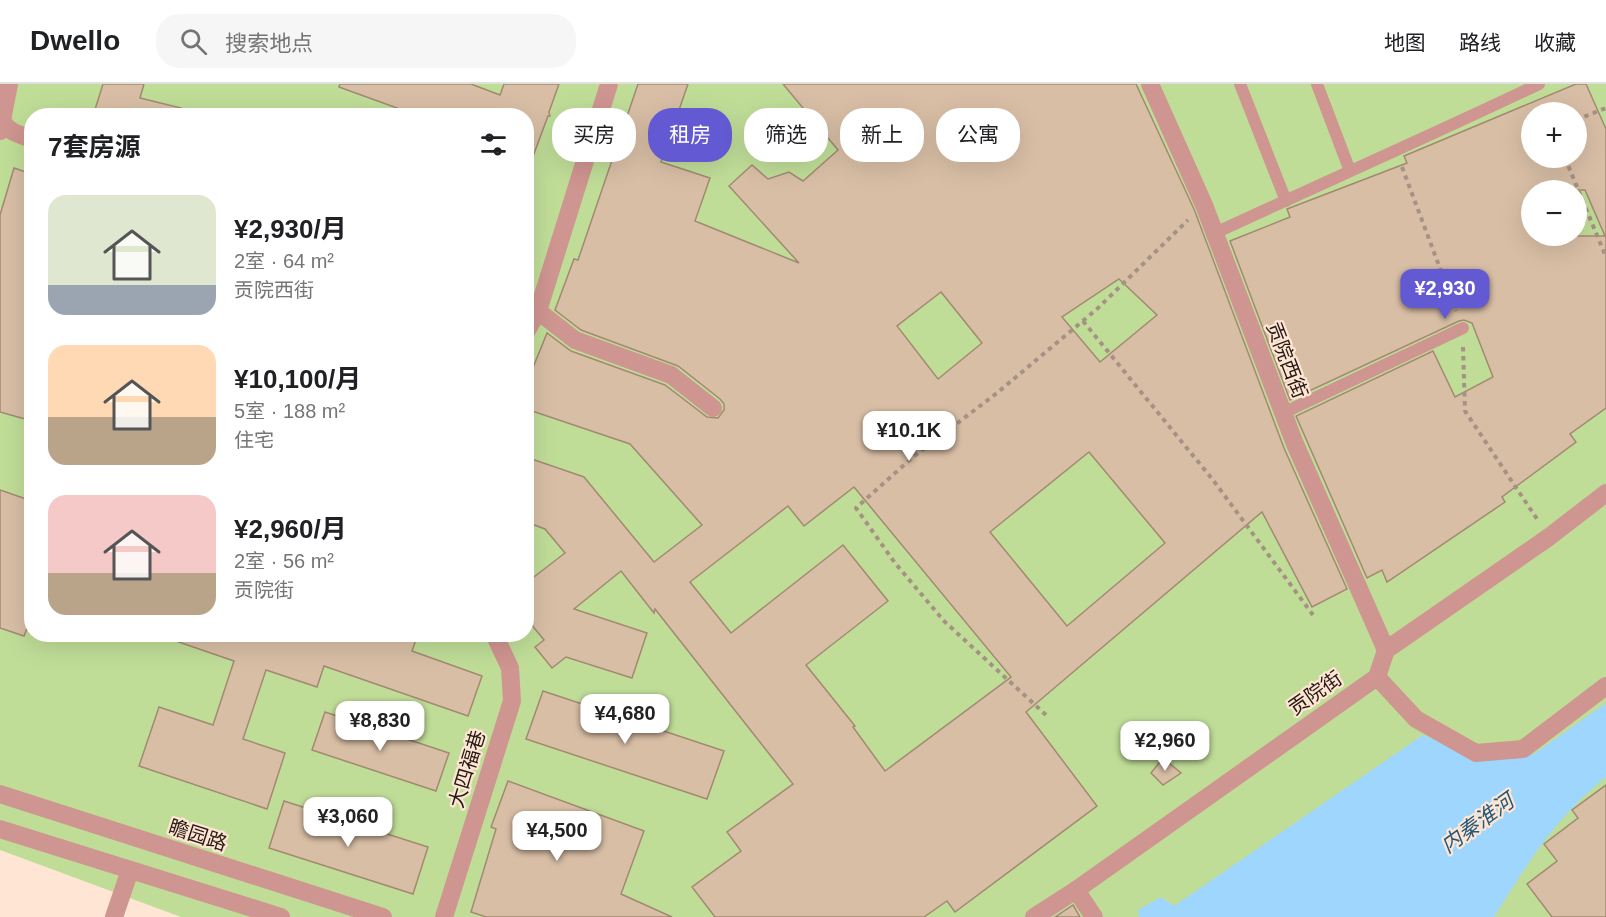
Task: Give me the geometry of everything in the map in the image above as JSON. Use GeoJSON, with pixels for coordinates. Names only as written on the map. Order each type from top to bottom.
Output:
{"type":"FeatureCollection","features":[{"type":"Feature","properties":{"kind":"street"},"geometry":{"type":"LineString","coordinates":[[9,84],[1,122],[10,131],[24,136]]}},
{"type":"Feature","properties":{"kind":"street"},"geometry":{"type":"LineString","coordinates":[[534,302],[609,84]]}},
{"type":"Feature","properties":{"kind":"street","name":"贡院西街"},"geometry":{"type":"LineString","coordinates":[[1150,84],[1204,204],[1295,444],[1386,650]]}},
{"type":"Feature","properties":{"kind":"street"},"geometry":{"type":"LineString","coordinates":[[534,309],[575,340],[671,375],[713,408]]}},
{"type":"Feature","properties":{"kind":"street"},"geometry":{"type":"LineString","coordinates":[[1606,493],[1549,537],[1386,650],[1377,677],[1416,718],[1476,753],[1522,749],[1606,686]]}},
{"type":"Feature","properties":{"kind":"street","name":"大四福巷"},"geometry":{"type":"LineString","coordinates":[[444,917],[512,701],[510,668],[498,642]]}},
{"type":"Feature","properties":{"kind":"street","name":"贡院街"},"geometry":{"type":"LineString","coordinates":[[1034,917],[1076,890],[1377,677]]}},
{"type":"Feature","properties":{"kind":"street","name":"瞻园路"},"geometry":{"type":"LineString","coordinates":[[0,794],[383,917]]}},
{"type":"Feature","properties":{"kind":"street"},"geometry":{"type":"LineString","coordinates":[[0,829],[281,917]]}},
{"type":"Feature","properties":{"kind":"street"},"geometry":{"type":"LineString","coordinates":[[114,917],[130,870]]}},
{"type":"Feature","properties":{"kind":"street"},"geometry":{"type":"LineString","coordinates":[[1076,890],[1094,917]]}},
{"type":"Feature","properties":{"kind":"lane"},"geometry":{"type":"LineString","coordinates":[[1240,84],[1286,201]]}},
{"type":"Feature","properties":{"kind":"lane"},"geometry":{"type":"LineString","coordinates":[[1317,84],[1350,171]]}},
{"type":"Feature","properties":{"kind":"lane"},"geometry":{"type":"LineString","coordinates":[[1215,233],[1396,152],[1539,84]]}},
{"type":"Feature","properties":{"kind":"lane"},"geometry":{"type":"LineString","coordinates":[[1283,413],[1463,328]]}},
{"type":"Feature","properties":{"kind":"path"},"geometry":{"type":"LineString","coordinates":[[1587,116],[1606,108]]}},
{"type":"Feature","properties":{"kind":"path"},"geometry":{"type":"LineString","coordinates":[[1569,168],[1606,257]]}},
{"type":"Feature","properties":{"kind":"path"},"geometry":{"type":"LineString","coordinates":[[1046,715],[944,621],[895,563],[856,508],[913,457],[997,393],[1083,321],[1204,204]]}},
{"type":"Feature","properties":{"kind":"path"},"geometry":{"type":"LineString","coordinates":[[1083,321],[1213,480],[1313,615]]}},
{"type":"Feature","properties":{"kind":"green space"},"geometry":{"type":"Polygon","coordinates":[[[0,84],[1606,84],[1606,917],[181,917],[0,850],[0,84]]]}},
{"type":"Feature","properties":{"kind":"water","name":"内秦淮河"},"geometry":{"type":"Polygon","coordinates":[[[1606,703],[1606,777],[1557,825],[1494,917],[1139,917],[1138,910],[1161,897],[1174,906],[1423,735],[1483,759],[1534,754],[1606,703]]]}},
{"type":"Feature","properties":{"kind":"building"},"geometry":{"type":"Polygon","coordinates":[[[103,84],[144,84],[140,98],[181,108],[96,108],[103,84]]]}},
{"type":"Feature","properties":{"kind":"building"},"geometry":{"type":"Polygon","coordinates":[[[340,84],[471,84],[500,95],[504,84],[559,84],[549,112],[550,116],[548,116],[534,154],[534,108],[397,108],[339,87],[340,84]]]}},
{"type":"Feature","properties":{"kind":"building"},"geometry":{"type":"Polygon","coordinates":[[[638,84],[688,84],[680,108],[648,108],[648,162],[661,162],[710,178],[695,221],[799,263],[729,186],[752,165],[768,179],[789,172],[803,181],[824,162],[828,162],[828,159],[838,150],[828,138],[828,108],[803,108],[783,84],[1136,84],[1194,209],[1284,448],[1347,589],[1312,607],[1262,512],[1026,712],[1097,806],[955,912],[947,901],[924,917],[715,917],[692,887],[741,851],[727,832],[793,784],[655,609],[654,613],[621,571],[574,609],[647,633],[632,678],[566,657],[552,668],[535,647],[544,640],[534,628],[534,577],[565,553],[545,529],[534,525],[534,460],[584,477],[654,562],[702,525],[630,444],[534,412],[534,365],[547,333],[571,351],[665,385],[707,417],[718,418],[724,410],[724,404],[678,366],[581,330],[555,310],[574,259],[578,260],[611,162],[636,162],[636,108],[630,108],[638,84]],[[1119,279],[1062,317],[1100,362],[1157,315],[1119,279]],[[941,292],[897,326],[938,379],[982,343],[941,292]],[[1089,452],[990,532],[1067,626],[1165,543],[1089,452]],[[854,487],[804,526],[788,506],[690,582],[731,633],[843,545],[888,601],[806,665],[855,726],[853,727],[885,771],[1011,677],[854,487]]]}},
{"type":"Feature","properties":{"kind":"building"},"geometry":{"type":"Polygon","coordinates":[[[1576,84],[1586,84],[1606,129],[1606,408],[1570,434],[1576,442],[1502,497],[1505,502],[1387,582],[1382,570],[1367,578],[1296,416],[1433,351],[1455,397],[1493,377],[1472,323],[1459,321],[1290,400],[1230,241],[1290,217],[1287,209],[1407,163],[1404,156],[1521,107],[1521,168],[1587,168],[1587,102],[1533,102],[1576,84]]]}},
{"type":"Feature","properties":{"kind":"building"},"geometry":{"type":"Polygon","coordinates":[[[14,168],[24,171],[24,419],[0,412],[0,215],[14,168]]]}},
{"type":"Feature","properties":{"kind":"building"},"geometry":{"type":"Polygon","coordinates":[[[0,490],[24,498],[24,636],[0,628],[0,490]]]}},
{"type":"Feature","properties":{"kind":"building"},"geometry":{"type":"Polygon","coordinates":[[[179,642],[415,642],[412,651],[482,676],[468,716],[324,666],[317,687],[266,670],[243,739],[285,753],[267,809],[139,766],[159,707],[213,725],[234,661],[179,642]]]}},
{"type":"Feature","properties":{"kind":"building"},"geometry":{"type":"Polygon","coordinates":[[[543,691],[724,751],[707,799],[526,739],[543,691]]]}},
{"type":"Feature","properties":{"kind":"building"},"geometry":{"type":"Polygon","coordinates":[[[325,712],[449,753],[436,791],[312,750],[325,712]]]}},
{"type":"Feature","properties":{"kind":"building"},"geometry":{"type":"Polygon","coordinates":[[[1163,758],[1181,773],[1163,785],[1151,773],[1163,758]]]}},
{"type":"Feature","properties":{"kind":"building"},"geometry":{"type":"Polygon","coordinates":[[[508,781],[644,831],[621,894],[672,917],[486,917],[471,912],[496,829],[491,827],[508,781]]]}},
{"type":"Feature","properties":{"kind":"building"},"geometry":{"type":"Polygon","coordinates":[[[1606,785],[1606,917],[1552,917],[1527,884],[1557,861],[1544,844],[1578,818],[1572,810],[1606,785]]]}},
{"type":"Feature","properties":{"kind":"building"},"geometry":{"type":"Polygon","coordinates":[[[284,801],[428,847],[413,894],[269,848],[284,801]]]}},
{"type":"Feature","properties":{"kind":"building"},"geometry":{"type":"Polygon","coordinates":[[[1073,905],[1080,917],[1055,917],[1073,905]]]}}]}
